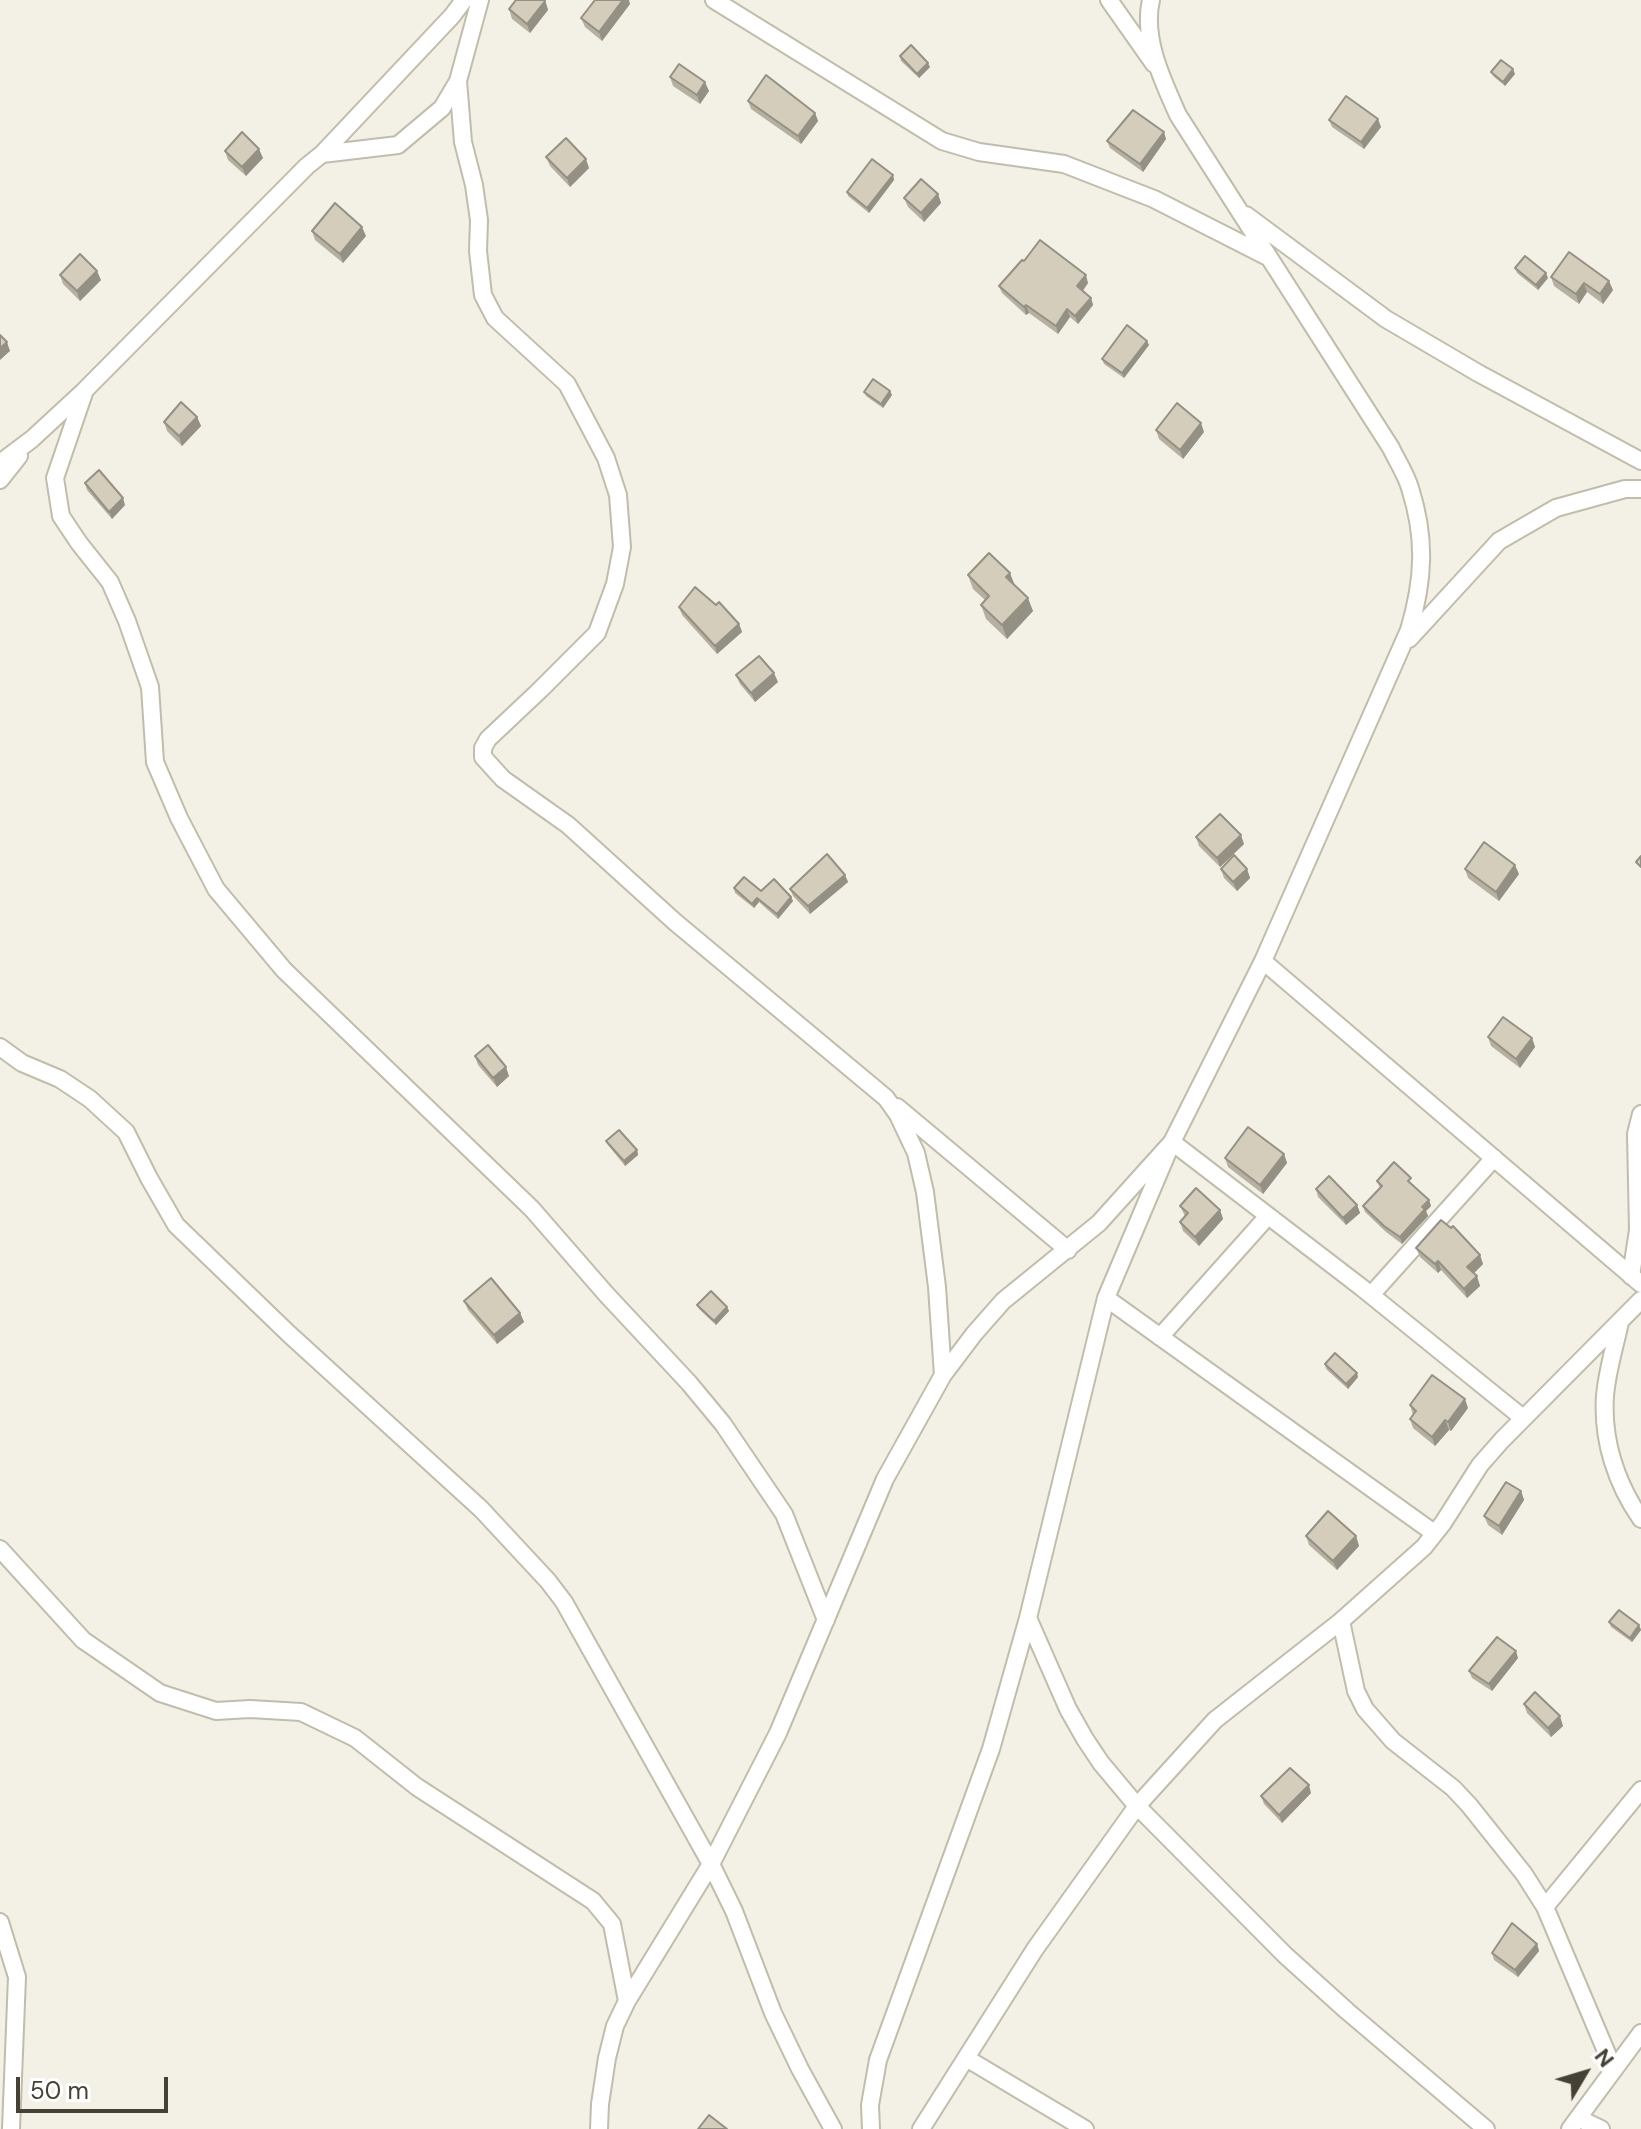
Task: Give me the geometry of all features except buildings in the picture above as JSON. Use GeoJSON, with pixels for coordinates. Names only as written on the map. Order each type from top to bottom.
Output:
{"type":"FeatureCollection","features":[{"type":"Feature","properties":{"kind":"street"},"geometry":{"type":"LineString","coordinates":[[0,463],[32,439],[85,390],[322,154],[464,0]]}},
{"type":"Feature","properties":{"kind":"street"},"geometry":{"type":"LineString","coordinates":[[322,154],[398,145],[442,108],[458,81],[480,0]]}},
{"type":"Feature","properties":{"kind":"street"},"geometry":{"type":"LineString","coordinates":[[714,0],[942,141],[979,152],[1064,164],[1154,199],[1269,257]]}},
{"type":"Feature","properties":{"kind":"street"},"geometry":{"type":"LineString","coordinates":[[1109,0],[1159,72]]}},
{"type":"Feature","properties":{"kind":"street"},"geometry":{"type":"LineString","coordinates":[[871,2129],[870,2105],[878,2060],[991,1749],[1028,1618],[1106,1298],[1172,1142],[1263,961],[1409,630],[1418,600],[1422,561],[1418,521],[1409,485],[1391,448],[1178,115],[1159,72],[1151,38],[1151,0]]}},
{"type":"Feature","properties":{"kind":"street"},"geometry":{"type":"LineString","coordinates":[[458,81],[463,142],[479,220],[478,251],[483,295],[495,318],[567,384],[606,458],[618,495],[622,547],[615,584],[597,633],[488,739],[483,748],[483,757],[503,779],[568,825],[675,922],[1068,1250]]}},
{"type":"Feature","properties":{"kind":"street"},"geometry":{"type":"LineString","coordinates":[[1239,210],[1386,319],[1478,373],[1641,461]]}},
{"type":"Feature","properties":{"kind":"street"},"geometry":{"type":"LineString","coordinates":[[85,390],[55,478],[61,516],[110,582],[127,621],[150,687],[155,762],[179,818],[216,889],[284,970],[532,1209],[723,1424],[784,1514],[826,1620]]}},
{"type":"Feature","properties":{"kind":"street"},"geometry":{"type":"LineString","coordinates":[[0,480],[32,439]]}},
{"type":"Feature","properties":{"kind":"street"},"geometry":{"type":"LineString","coordinates":[[1400,650],[1499,541],[1556,508],[1625,489],[1641,489]]}},
{"type":"Feature","properties":{"kind":"street"},"geometry":{"type":"LineString","coordinates":[[1263,961],[1636,1280]]}},
{"type":"Feature","properties":{"kind":"street"},"geometry":{"type":"LineString","coordinates":[[0,1047],[22,1063],[60,1079],[90,1099],[126,1132],[176,1225],[289,1334],[481,1509],[548,1581],[564,1602],[711,1864],[734,1911],[773,2013],[833,2129]]}},
{"type":"Feature","properties":{"kind":"street"},"geometry":{"type":"LineString","coordinates":[[886,1098],[916,1153],[925,1192],[937,1287],[943,1375]]}},
{"type":"Feature","properties":{"kind":"street"},"geometry":{"type":"LineString","coordinates":[[1636,1280],[1636,1134],[1641,1114]]}},
{"type":"Feature","properties":{"kind":"street"},"geometry":{"type":"LineString","coordinates":[[1172,1142],[1371,1295],[1523,1418]]}},
{"type":"Feature","properties":{"kind":"street"},"geometry":{"type":"LineString","coordinates":[[599,2129],[607,2058],[615,2026],[627,2001],[711,1864],[778,1733],[885,1479],[943,1375],[1003,1301],[1099,1223],[1172,1142]]}},
{"type":"Feature","properties":{"kind":"street"},"geometry":{"type":"LineString","coordinates":[[1371,1295],[1494,1158]]}},
{"type":"Feature","properties":{"kind":"street"},"geometry":{"type":"LineString","coordinates":[[1160,1337],[1268,1216]]}},
{"type":"Feature","properties":{"kind":"street"},"geometry":{"type":"LineString","coordinates":[[1106,1298],[1434,1533]]}},
{"type":"Feature","properties":{"kind":"street"},"geometry":{"type":"LineString","coordinates":[[921,2129],[1035,1949],[1137,1806],[1215,1720],[1341,1621],[1424,1547],[1480,1465],[1641,1300]]}},
{"type":"Feature","properties":{"kind":"street"},"geometry":{"type":"LineString","coordinates":[[1621,1321],[1605,1393],[1605,1424],[1613,1467],[1630,1504],[1641,1519]]}},
{"type":"Feature","properties":{"kind":"street"},"geometry":{"type":"LineString","coordinates":[[0,1549],[83,1640],[160,1693],[216,1711],[301,1712],[355,1738],[417,1787],[593,1901],[612,1924],[627,2001]]}},
{"type":"Feature","properties":{"kind":"street"},"geometry":{"type":"LineString","coordinates":[[1028,1618],[1068,1709],[1085,1739],[1137,1806],[1285,1955],[1486,2129]]}},
{"type":"Feature","properties":{"kind":"street"},"geometry":{"type":"LineString","coordinates":[[1341,1621],[1356,1691],[1365,1709],[1393,1741],[1453,1788],[1469,1805],[1524,1874],[1545,1907],[1614,2070]]}},
{"type":"Feature","properties":{"kind":"street"},"geometry":{"type":"LineString","coordinates":[[1545,1907],[1641,1790]]}},
{"type":"Feature","properties":{"kind":"street"},"geometry":{"type":"LineString","coordinates":[[0,1922],[17,1977],[11,2129]]}},
{"type":"Feature","properties":{"kind":"street"},"geometry":{"type":"LineString","coordinates":[[1601,2129],[1574,2124],[1641,2033]]}},
{"type":"Feature","properties":{"kind":"street"},"geometry":{"type":"LineString","coordinates":[[966,2058],[1085,2129]]}}]}
